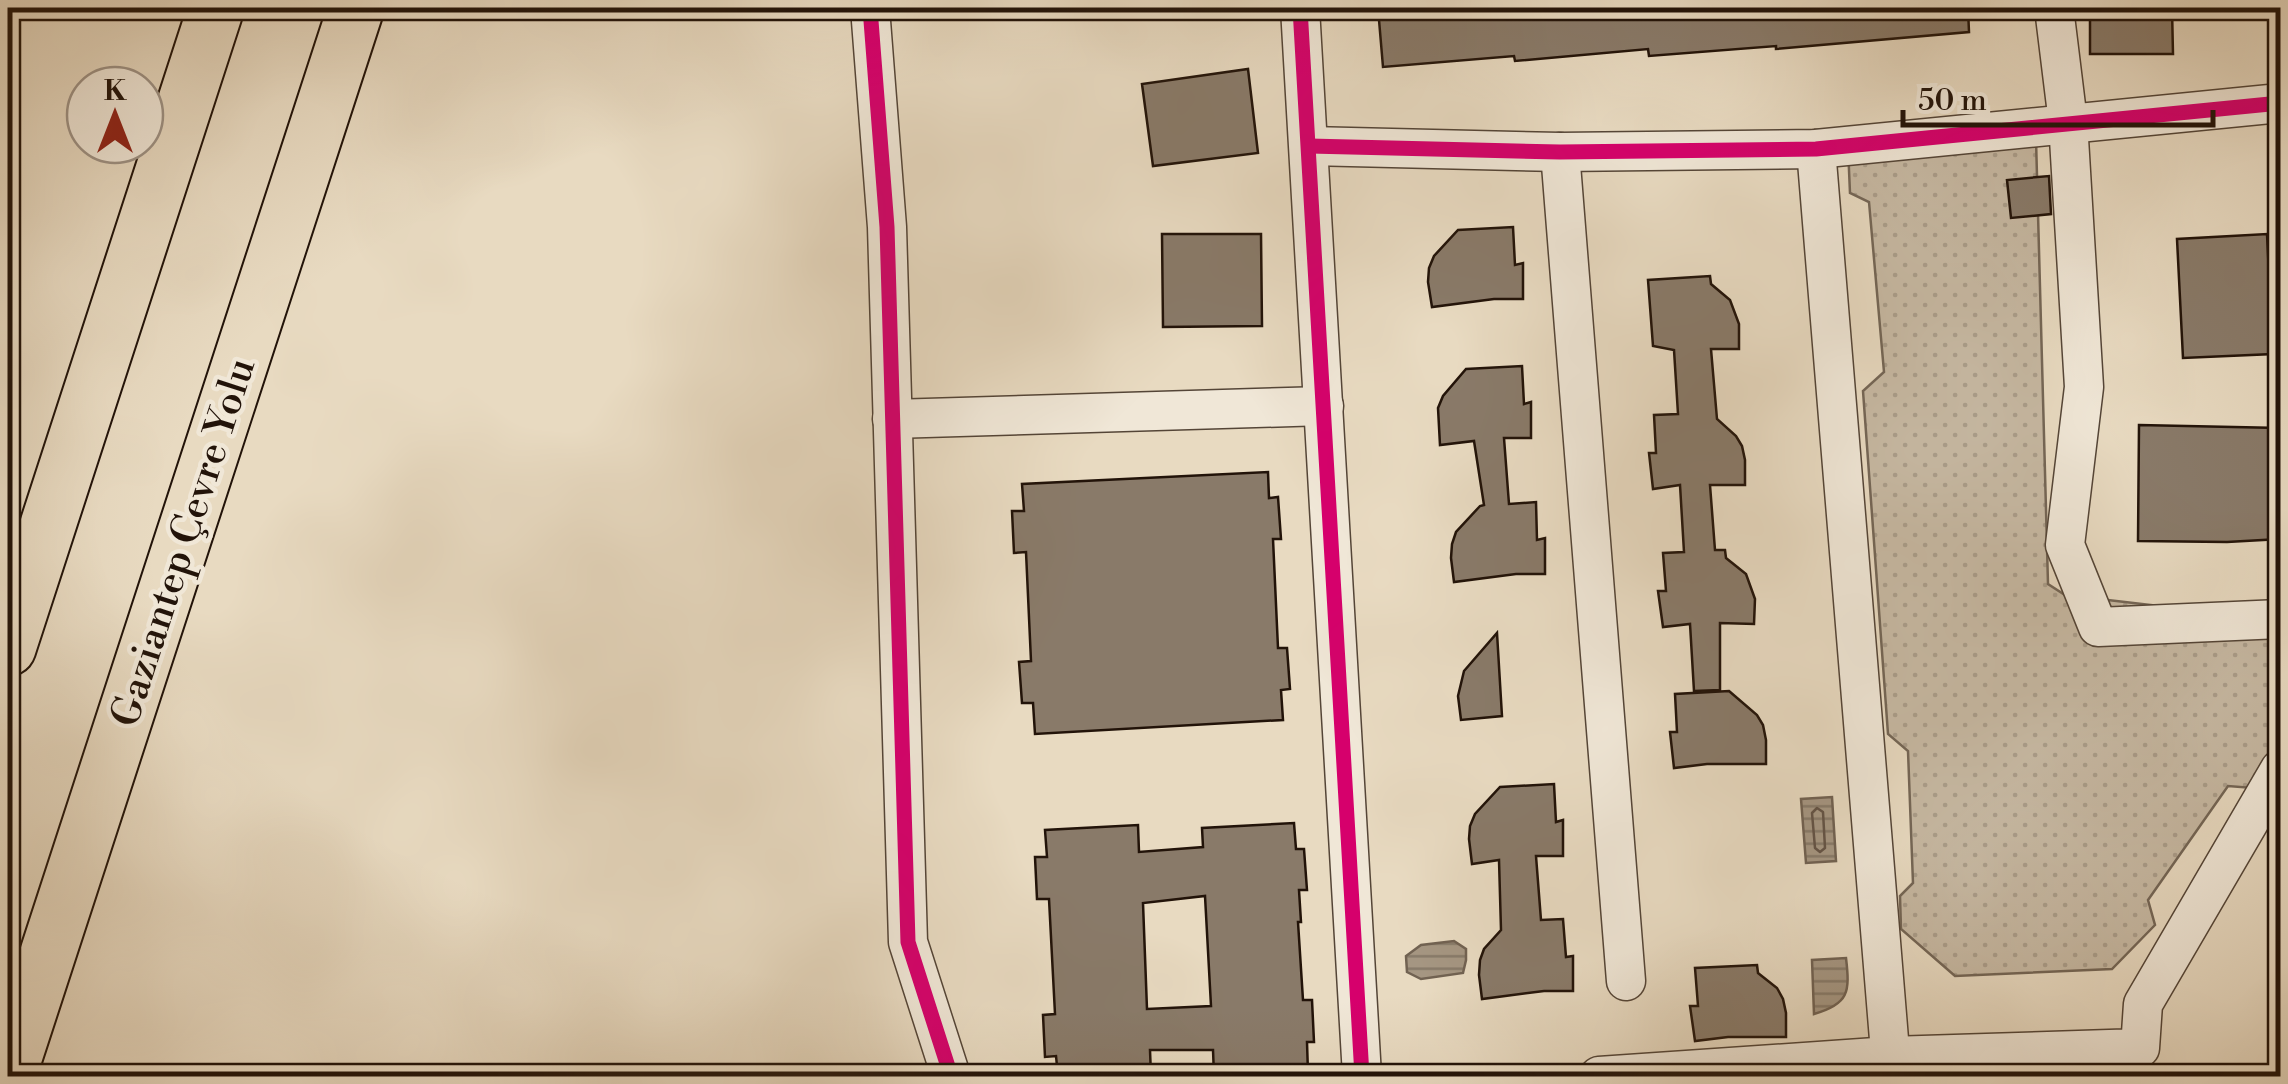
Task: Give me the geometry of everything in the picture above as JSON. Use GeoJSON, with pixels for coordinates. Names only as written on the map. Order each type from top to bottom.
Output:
{"type":"FeatureCollection","features":[{"type":"Feature","properties":{"kind":"highway"},"geometry":{"type":"LineString","coordinates":[[8,648],[216,8]]}},
{"type":"Feature","properties":{"kind":"highway","name":"Gaziantep Çevre Yolu"},"geometry":{"type":"LineString","coordinates":[[8,1076],[356,8]]}},
{"type":"Feature","properties":{"kind":"street"},"geometry":{"type":"LineString","coordinates":[[870,8],[887,227],[908,942],[951,1076]]}},
{"type":"Feature","properties":{"kind":"street"},"geometry":{"type":"LineString","coordinates":[[1300,8],[1362,1076]]}},
{"type":"Feature","properties":{"kind":"street"},"geometry":{"type":"LineString","coordinates":[[2054,8],[2068,122],[2084,387],[2065,545],[2098,627],[2280,619]]}},
{"type":"Feature","properties":{"kind":"street"},"geometry":{"type":"LineString","coordinates":[[1309,146],[1560,152],[1816,149],[2280,103]]}},
{"type":"Feature","properties":{"kind":"street"},"geometry":{"type":"LineString","coordinates":[[1816,149],[1891,1066]]}},
{"type":"Feature","properties":{"kind":"street"},"geometry":{"type":"LineString","coordinates":[[1560,152],[1626,981]]}},
{"type":"Feature","properties":{"kind":"street"},"geometry":{"type":"LineString","coordinates":[[892,418],[1324,406]]}},
{"type":"Feature","properties":{"kind":"street"},"geometry":{"type":"LineString","coordinates":[[1599,1076],[1891,1066],[2140,1048],[2143,1004],[2280,769]]}},
{"type":"Feature","properties":{"kind":"shaded area"},"geometry":{"type":"Polygon","coordinates":[[[2036,139],[2048,584],[2065,595],[2280,620],[2280,737],[2253,788],[2228,786],[2148,900],[2155,925],[2112,969],[1955,976],[1901,929],[1900,896],[1913,883],[1908,751],[1888,734],[1863,391],[1884,372],[1869,202],[1850,193],[1848,147],[2036,139]]]}},
{"type":"Feature","properties":{"kind":"water"},"geometry":{"type":"Polygon","coordinates":[[[1832,797],[1836,861],[1806,863],[1801,799],[1832,797]]]}},
{"type":"Feature","properties":{"kind":"water"},"geometry":{"type":"Polygon","coordinates":[[[1454,941],[1466,949],[1463,973],[1421,979],[1407,972],[1406,956],[1421,945],[1454,941]]]}},
{"type":"Feature","properties":{"kind":"water"},"geometry":{"type":"Polygon","coordinates":[[[1846,958],[1845,995],[1834,1006],[1814,1014],[1812,960],[1846,958]]]}},
{"type":"Feature","properties":{"kind":"building"},"geometry":{"type":"Polygon","coordinates":[[[1378,8],[1968,8],[1969,32],[1776,49],[1649,56],[1648,49],[1383,67],[1378,8]]]}},
{"type":"Feature","properties":{"kind":"building"},"geometry":{"type":"Polygon","coordinates":[[[2090,8],[2172,8],[2173,54],[2090,54],[2090,8]]]}},
{"type":"Feature","properties":{"kind":"building"},"geometry":{"type":"Polygon","coordinates":[[[1248,69],[1258,153],[1153,166],[1142,84],[1248,69]]]}},
{"type":"Feature","properties":{"kind":"building"},"geometry":{"type":"Polygon","coordinates":[[[2049,176],[2051,214],[2011,218],[2007,180],[2049,176]]]}},
{"type":"Feature","properties":{"kind":"building"},"geometry":{"type":"Polygon","coordinates":[[[1513,227],[1515,265],[1523,263],[1523,299],[1432,307],[1429,268],[1434,256],[1458,230],[1513,227]]]}},
{"type":"Feature","properties":{"kind":"building"},"geometry":{"type":"Polygon","coordinates":[[[1162,234],[1261,234],[1262,326],[1163,327],[1162,234]]]}},
{"type":"Feature","properties":{"kind":"building"},"geometry":{"type":"Polygon","coordinates":[[[2267,234],[2273,354],[2183,358],[2177,239],[2267,234]]]}},
{"type":"Feature","properties":{"kind":"building"},"geometry":{"type":"Polygon","coordinates":[[[1710,276],[1711,284],[1730,300],[1739,324],[1739,349],[1711,349],[1717,419],[1736,436],[1745,460],[1745,485],[1710,485],[1715,550],[1725,550],[1726,558],[1746,574],[1755,599],[1754,624],[1720,623],[1720,690],[1694,691],[1690,624],[1663,627],[1658,591],[1666,591],[1663,553],[1684,552],[1680,485],[1653,489],[1649,453],[1656,453],[1654,415],[1678,414],[1674,350],[1653,346],[1648,280],[1710,276]]]}},
{"type":"Feature","properties":{"kind":"building"},"geometry":{"type":"Polygon","coordinates":[[[1522,366],[1524,404],[1531,402],[1531,438],[1504,438],[1509,504],[1536,502],[1537,540],[1545,538],[1545,574],[1454,582],[1451,558],[1456,532],[1484,505],[1474,441],[1440,445],[1438,408],[1466,369],[1522,366]]]}},
{"type":"Feature","properties":{"kind":"building"},"geometry":{"type":"Polygon","coordinates":[[[2139,425],[2280,428],[2280,539],[2138,541],[2139,425]]]}},
{"type":"Feature","properties":{"kind":"building"},"geometry":{"type":"Polygon","coordinates":[[[1268,472],[1269,498],[1278,497],[1281,539],[1273,539],[1278,648],[1287,648],[1290,689],[1281,690],[1283,720],[1035,734],[1033,703],[1022,703],[1019,662],[1031,661],[1026,552],[1014,553],[1012,511],[1024,511],[1022,484],[1268,472]]]}},
{"type":"Feature","properties":{"kind":"building"},"geometry":{"type":"Polygon","coordinates":[[[1497,633],[1502,716],[1461,720],[1458,696],[1464,671],[1497,633]]]}},
{"type":"Feature","properties":{"kind":"building"},"geometry":{"type":"Polygon","coordinates":[[[1729,691],[1763,725],[1766,764],[1674,768],[1670,732],[1677,732],[1675,694],[1729,691]]]}},
{"type":"Feature","properties":{"kind":"building"},"geometry":{"type":"Polygon","coordinates":[[[1554,784],[1556,822],[1563,820],[1563,856],[1536,856],[1541,920],[1563,919],[1566,957],[1573,956],[1573,991],[1482,999],[1480,960],[1484,949],[1501,930],[1499,860],[1472,864],[1470,826],[1475,814],[1500,787],[1554,784]]]}},
{"type":"Feature","properties":{"kind":"building"},"geometry":{"type":"Polygon","coordinates":[[[1294,823],[1296,849],[1304,849],[1307,890],[1299,890],[1298,922],[1303,1000],[1312,1000],[1314,1042],[1307,1042],[1308,1073],[1214,1076],[1213,1050],[1150,1050],[1151,1076],[1058,1076],[1056,1056],[1045,1057],[1043,1015],[1055,1014],[1049,899],[1037,899],[1035,857],[1047,857],[1045,830],[1138,825],[1139,852],[1203,847],[1202,828],[1294,823]],[[1205,896],[1143,903],[1147,1009],[1211,1006],[1205,896]]]}},
{"type":"Feature","properties":{"kind":"building"},"geometry":{"type":"Polygon","coordinates":[[[1757,965],[1758,973],[1777,988],[1783,999],[1786,1037],[1695,1041],[1690,1006],[1698,1006],[1695,968],[1757,965]]]}},
{"type":"Feature","properties":{"kind":"cycle path"},"geometry":{"type":"LineString","coordinates":[[870,8],[887,227],[908,942],[951,1076]]}},
{"type":"Feature","properties":{"kind":"cycle path"},"geometry":{"type":"LineString","coordinates":[[1300,8],[1362,1076]]}},
{"type":"Feature","properties":{"kind":"cycle path"},"geometry":{"type":"LineString","coordinates":[[1309,146],[1560,152],[1816,149],[2280,103]]}}]}
